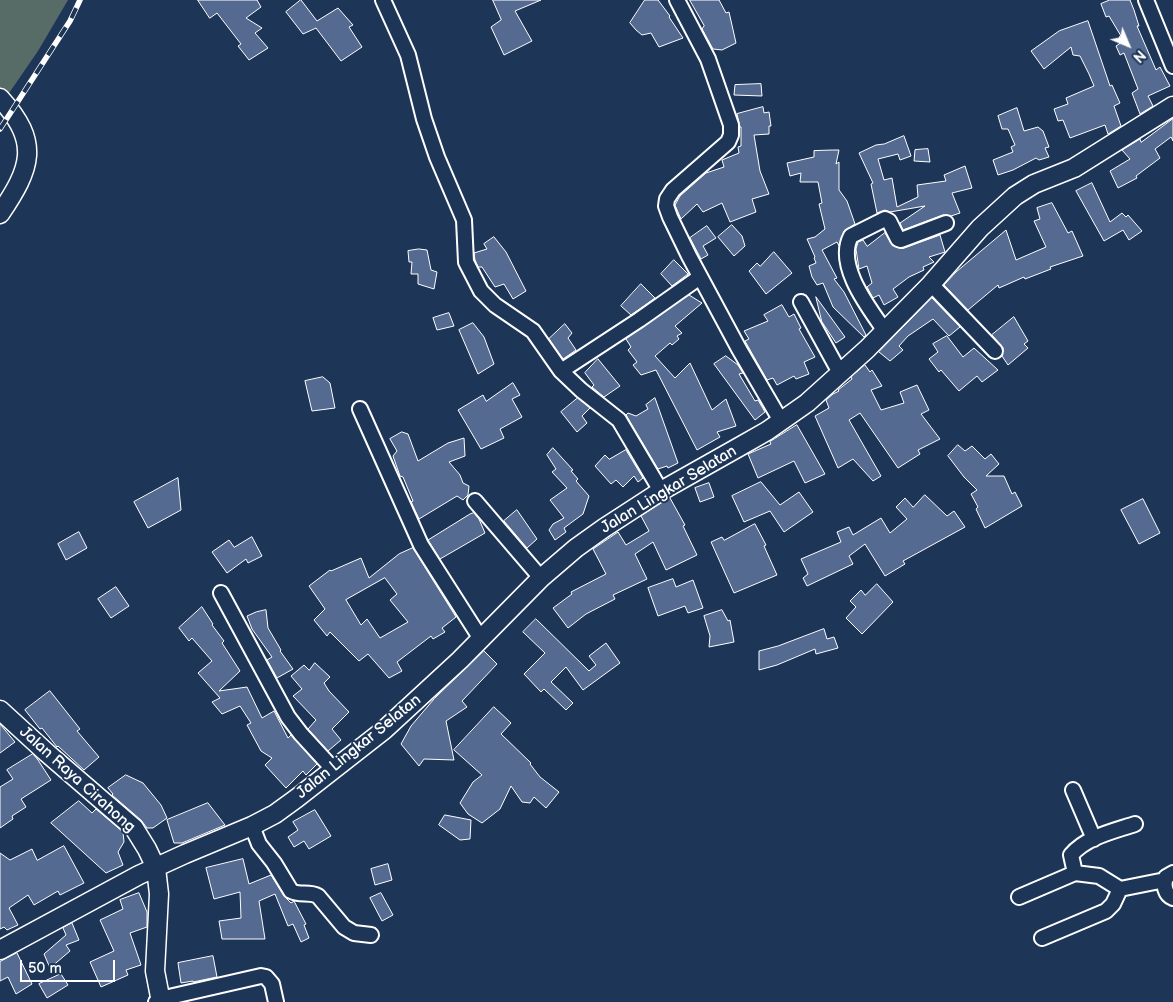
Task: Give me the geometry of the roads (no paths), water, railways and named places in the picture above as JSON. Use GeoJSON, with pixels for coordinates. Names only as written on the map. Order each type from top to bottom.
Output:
{"type":"FeatureCollection","features":[{"type":"Feature","properties":{"kind":"street"},"geometry":{"type":"LineString","coordinates":[[383,0],[408,55],[424,120],[437,157],[464,220],[466,262],[482,291],[495,305],[533,331],[561,371],[581,390],[619,420],[661,491]]}},
{"type":"Feature","properties":{"kind":"street"},"geometry":{"type":"LineString","coordinates":[[677,0],[708,59],[730,125],[731,135],[728,142],[673,190],[666,199],[666,206],[700,277],[781,421]]}},
{"type":"Feature","properties":{"kind":"street"},"geometry":{"type":"LineString","coordinates":[[1146,0],[1173,66]]}},
{"type":"Feature","properties":{"kind":"street"},"geometry":{"type":"LineString","coordinates":[[0,98],[19,124],[26,139],[29,155],[26,169],[17,190],[0,214]]}},
{"type":"Feature","properties":{"kind":"street","name":"Jalan Lingkar Selatan"},"geometry":{"type":"LineString","coordinates":[[0,950],[156,868],[275,814],[384,730],[481,639],[541,578],[604,528],[661,491],[739,448],[807,402],[885,331],[931,284],[980,228],[1015,196],[1034,184],[1074,168],[1173,106]]}},
{"type":"Feature","properties":{"kind":"street"},"geometry":{"type":"LineString","coordinates":[[885,331],[864,299],[846,262],[848,242],[851,236],[885,219],[889,220],[898,239],[901,240],[946,223]]}},
{"type":"Feature","properties":{"kind":"street"},"geometry":{"type":"LineString","coordinates":[[561,371],[700,277]]}},
{"type":"Feature","properties":{"kind":"street"},"geometry":{"type":"LineString","coordinates":[[931,284],[995,351]]}},
{"type":"Feature","properties":{"kind":"street"},"geometry":{"type":"LineString","coordinates":[[801,302],[840,373]]}},
{"type":"Feature","properties":{"kind":"street"},"geometry":{"type":"LineString","coordinates":[[360,409],[421,545],[481,639]]}},
{"type":"Feature","properties":{"kind":"street"},"geometry":{"type":"LineString","coordinates":[[474,501],[541,578]]}},
{"type":"Feature","properties":{"kind":"street"},"geometry":{"type":"LineString","coordinates":[[221,593],[288,717],[334,770]]}},
{"type":"Feature","properties":{"kind":"street","name":"Jalan Raya Cirahong"},"geometry":{"type":"LineString","coordinates":[[0,710],[134,828],[147,849],[156,868],[159,894],[155,972],[159,1001]]}},
{"type":"Feature","properties":{"kind":"street"},"geometry":{"type":"LineString","coordinates":[[1073,790],[1094,839]]}},
{"type":"Feature","properties":{"kind":"street"},"geometry":{"type":"LineString","coordinates":[[1075,873],[1071,855],[1077,848],[1094,839],[1135,824]]}},
{"type":"Feature","properties":{"kind":"street"},"geometry":{"type":"LineString","coordinates":[[252,826],[258,844],[274,863],[291,891],[295,894],[310,893],[318,896],[344,927],[354,933],[371,935]]}},
{"type":"Feature","properties":{"kind":"street"},"geometry":{"type":"LineString","coordinates":[[1019,897],[1075,873],[1099,876],[1120,889],[1169,877],[1167,893],[1173,898]]}},
{"type":"Feature","properties":{"kind":"street"},"geometry":{"type":"LineString","coordinates":[[1042,938],[1106,912],[1113,904],[1120,889]]}},
{"type":"Feature","properties":{"kind":"street"},"geometry":{"type":"LineString","coordinates":[[159,1001],[261,976],[266,977],[272,984],[276,1002]]}},
{"type":"Feature","properties":{"kind":"railway"},"geometry":{"type":"LineString","coordinates":[[0,129],[70,21],[80,0]]}}]}
